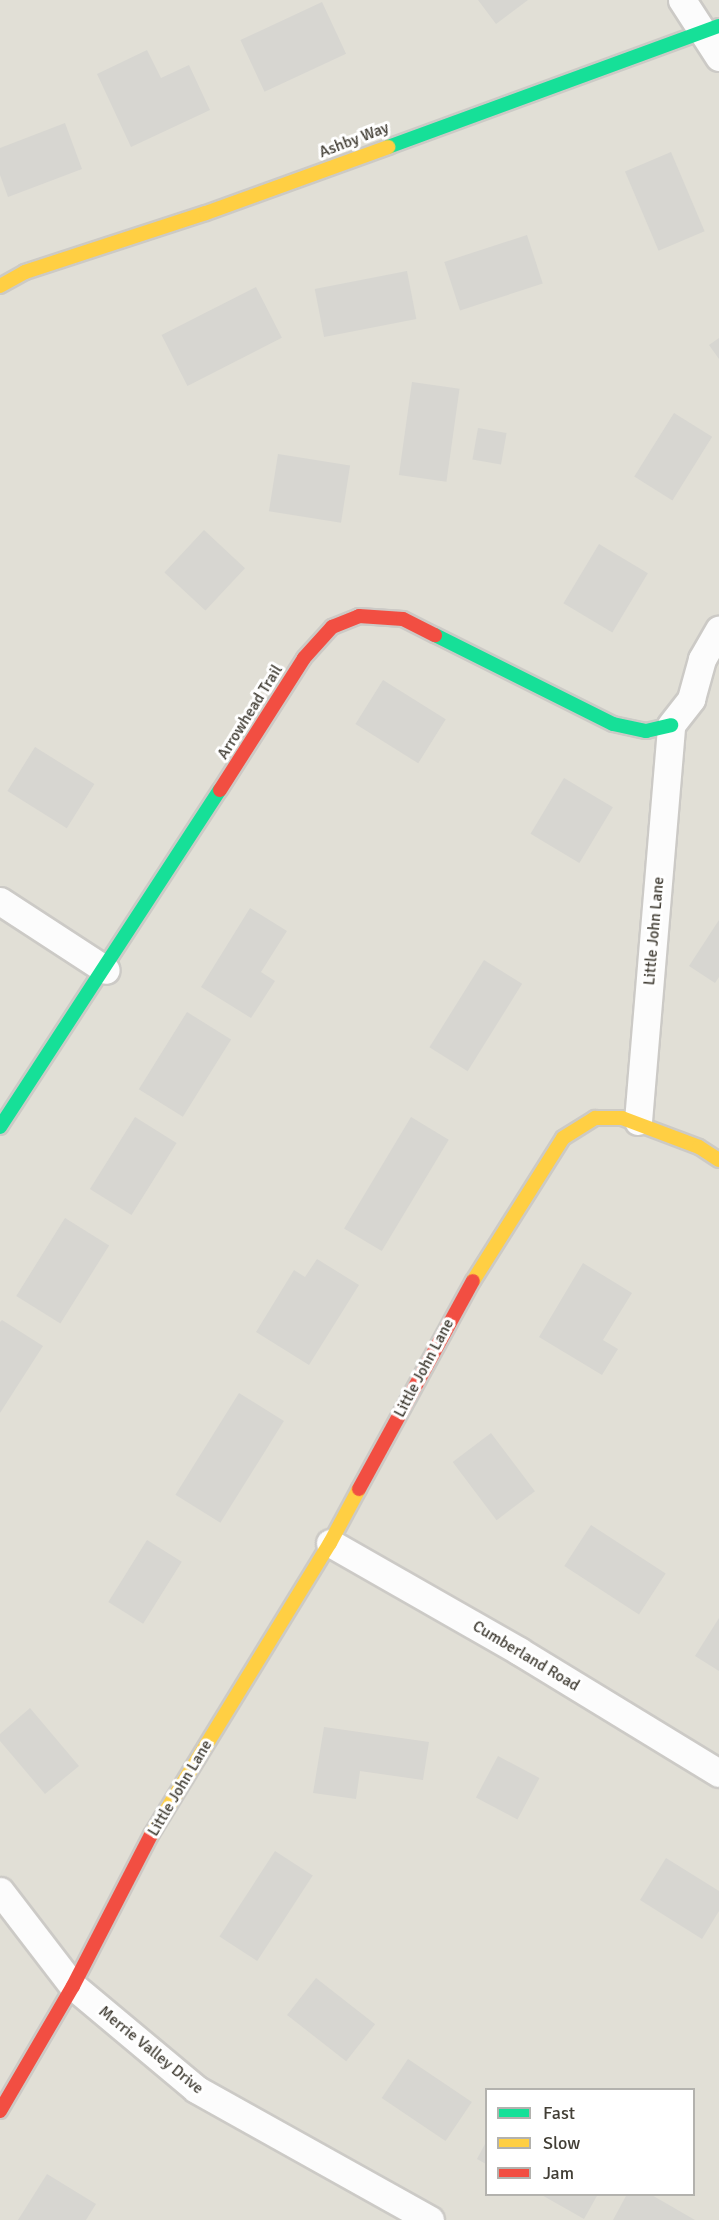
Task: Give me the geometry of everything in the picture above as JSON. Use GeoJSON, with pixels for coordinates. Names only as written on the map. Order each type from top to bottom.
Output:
{"type":"FeatureCollection","features":[{"type":"Feature","properties":{"kind":"street"},"geometry":{"type":"LineString","coordinates":[[682,0],[711,27],[719,57]]}},
{"type":"Feature","properties":{"kind":"street","name":"Ashby Way"},"geometry":{"type":"LineString","coordinates":[[0,286],[26,272],[206,213],[480,110],[628,61],[711,27]]}},
{"type":"Feature","properties":{"kind":"street","name":"Arrowhead Trail"},"geometry":{"type":"LineString","coordinates":[[0,1127],[106,970],[304,658],[332,627],[359,616],[403,619],[613,724],[646,731],[671,725]]}},
{"type":"Feature","properties":{"kind":"street"},"geometry":{"type":"LineString","coordinates":[[671,725],[692,699],[702,659],[719,630]]}},
{"type":"Feature","properties":{"kind":"street","name":"Little John Lane"},"geometry":{"type":"LineString","coordinates":[[0,2111],[73,1986],[148,1841],[330,1543],[446,1327],[516,1208],[563,1138],[595,1118],[638,1121],[671,725]]}},
{"type":"Feature","properties":{"kind":"street"},"geometry":{"type":"LineString","coordinates":[[0,901],[106,970]]}},
{"type":"Feature","properties":{"kind":"street"},"geometry":{"type":"LineString","coordinates":[[638,1121],[699,1147],[719,1160]]}},
{"type":"Feature","properties":{"kind":"street","name":"Cumberland Road"},"geometry":{"type":"LineString","coordinates":[[330,1543],[519,1651],[719,1773]]}},
{"type":"Feature","properties":{"kind":"street","name":"Merrie Valley Drive"},"geometry":{"type":"LineString","coordinates":[[0,1891],[73,1986],[196,2089],[430,2220]]}},
{"type":"Feature","properties":{"kind":"shaded area"},"geometry":{"type":"Polygon","coordinates":[[[0,0],[719,0],[719,2220],[0,2220],[0,0]]]}},
{"type":"Feature","properties":{"kind":"building"},"geometry":{"type":"Polygon","coordinates":[[[478,0],[528,0],[496,24],[478,0]]]}},
{"type":"Feature","properties":{"kind":"building"},"geometry":{"type":"Polygon","coordinates":[[[322,2],[346,54],[265,92],[240,40],[322,2]]]}},
{"type":"Feature","properties":{"kind":"building"},"geometry":{"type":"Polygon","coordinates":[[[147,50],[161,78],[189,65],[210,110],[131,147],[97,74],[147,50]]]}},
{"type":"Feature","properties":{"kind":"building"},"geometry":{"type":"Polygon","coordinates":[[[65,123],[82,169],[8,197],[0,175],[0,148],[65,123]]]}},
{"type":"Feature","properties":{"kind":"building"},"geometry":{"type":"Polygon","coordinates":[[[671,152],[705,231],[659,251],[625,172],[671,152]]]}},
{"type":"Feature","properties":{"kind":"building"},"geometry":{"type":"Polygon","coordinates":[[[527,235],[543,284],[460,310],[444,262],[527,235]]]}},
{"type":"Feature","properties":{"kind":"building"},"geometry":{"type":"Polygon","coordinates":[[[407,271],[416,319],[324,337],[315,289],[407,271]]]}},
{"type":"Feature","properties":{"kind":"building"},"geometry":{"type":"Polygon","coordinates":[[[256,287],[282,338],[187,386],[162,335],[256,287]]]}},
{"type":"Feature","properties":{"kind":"building"},"geometry":{"type":"Polygon","coordinates":[[[719,338],[719,359],[709,345],[719,338]]]}},
{"type":"Feature","properties":{"kind":"building"},"geometry":{"type":"Polygon","coordinates":[[[412,382],[460,389],[446,482],[399,475],[412,382]]]}},
{"type":"Feature","properties":{"kind":"building"},"geometry":{"type":"Polygon","coordinates":[[[674,413],[712,437],[672,500],[634,477],[674,413]]]}},
{"type":"Feature","properties":{"kind":"building"},"geometry":{"type":"Polygon","coordinates":[[[478,428],[507,433],[501,465],[472,460],[478,428]]]}},
{"type":"Feature","properties":{"kind":"building"},"geometry":{"type":"Polygon","coordinates":[[[278,454],[350,465],[341,523],[269,511],[278,454]]]}},
{"type":"Feature","properties":{"kind":"building"},"geometry":{"type":"Polygon","coordinates":[[[204,530],[245,568],[205,611],[164,572],[204,530]]]}},
{"type":"Feature","properties":{"kind":"building"},"geometry":{"type":"Polygon","coordinates":[[[599,544],[648,573],[612,633],[563,603],[599,544]]]}},
{"type":"Feature","properties":{"kind":"building"},"geometry":{"type":"Polygon","coordinates":[[[383,680],[446,719],[418,763],[355,724],[383,680]]]}},
{"type":"Feature","properties":{"kind":"building"},"geometry":{"type":"Polygon","coordinates":[[[35,747],[94,784],[67,828],[7,791],[35,747]]]}},
{"type":"Feature","properties":{"kind":"building"},"geometry":{"type":"Polygon","coordinates":[[[564,778],[613,807],[579,863],[531,834],[564,778]]]}},
{"type":"Feature","properties":{"kind":"building"},"geometry":{"type":"Polygon","coordinates":[[[250,908],[287,931],[261,972],[275,981],[251,1018],[201,987],[250,908]]]}},
{"type":"Feature","properties":{"kind":"building"},"geometry":{"type":"Polygon","coordinates":[[[719,920],[719,977],[715,983],[689,966],[719,920]]]}},
{"type":"Feature","properties":{"kind":"building"},"geometry":{"type":"Polygon","coordinates":[[[484,960],[522,984],[468,1071],[429,1047],[484,960]]]}},
{"type":"Feature","properties":{"kind":"building"},"geometry":{"type":"Polygon","coordinates":[[[187,1012],[231,1040],[183,1117],[139,1089],[187,1012]]]}},
{"type":"Feature","properties":{"kind":"building"},"geometry":{"type":"Polygon","coordinates":[[[135,1117],[177,1143],[132,1215],[90,1189],[135,1117]]]}},
{"type":"Feature","properties":{"kind":"building"},"geometry":{"type":"Polygon","coordinates":[[[411,1117],[449,1140],[382,1251],[344,1228],[411,1117]]]}},
{"type":"Feature","properties":{"kind":"building"},"geometry":{"type":"Polygon","coordinates":[[[65,1218],[109,1246],[60,1324],[16,1296],[65,1218]]]}},
{"type":"Feature","properties":{"kind":"building"},"geometry":{"type":"Polygon","coordinates":[[[317,1259],[359,1285],[309,1365],[256,1332],[294,1270],[305,1277],[317,1259]]]}},
{"type":"Feature","properties":{"kind":"building"},"geometry":{"type":"Polygon","coordinates":[[[583,1263],[632,1293],[603,1340],[618,1349],[602,1375],[539,1337],[583,1263]]]}},
{"type":"Feature","properties":{"kind":"building"},"geometry":{"type":"Polygon","coordinates":[[[2,1320],[43,1346],[0,1413],[0,1322],[2,1320]]]}},
{"type":"Feature","properties":{"kind":"building"},"geometry":{"type":"Polygon","coordinates":[[[239,1393],[284,1421],[220,1523],[175,1495],[239,1393]]]}},
{"type":"Feature","properties":{"kind":"building"},"geometry":{"type":"Polygon","coordinates":[[[491,1433],[535,1491],[497,1520],[453,1462],[491,1433]]]}},
{"type":"Feature","properties":{"kind":"building"},"geometry":{"type":"Polygon","coordinates":[[[591,1525],[666,1573],[639,1615],[564,1566],[591,1525]]]}},
{"type":"Feature","properties":{"kind":"building"},"geometry":{"type":"Polygon","coordinates":[[[147,1540],[182,1562],[143,1624],[108,1602],[147,1540]]]}},
{"type":"Feature","properties":{"kind":"building"},"geometry":{"type":"Polygon","coordinates":[[[719,1618],[719,1671],[695,1656],[719,1618]]]}},
{"type":"Feature","properties":{"kind":"building"},"geometry":{"type":"Polygon","coordinates":[[[30,1708],[79,1766],[45,1794],[0,1741],[0,1734],[30,1708]]]}},
{"type":"Feature","properties":{"kind":"building"},"geometry":{"type":"Polygon","coordinates":[[[324,1727],[429,1742],[423,1780],[360,1771],[356,1799],[313,1793],[324,1727]]]}},
{"type":"Feature","properties":{"kind":"building"},"geometry":{"type":"Polygon","coordinates":[[[498,1756],[539,1778],[517,1820],[476,1797],[498,1756]]]}},
{"type":"Feature","properties":{"kind":"building"},"geometry":{"type":"Polygon","coordinates":[[[275,1851],[313,1876],[257,1961],[219,1937],[275,1851]]]}},
{"type":"Feature","properties":{"kind":"building"},"geometry":{"type":"Polygon","coordinates":[[[666,1858],[719,1891],[719,1911],[702,1939],[640,1900],[666,1858]]]}},
{"type":"Feature","properties":{"kind":"building"},"geometry":{"type":"Polygon","coordinates":[[[316,1978],[375,2024],[346,2061],[287,2015],[316,1978]]]}},
{"type":"Feature","properties":{"kind":"building"},"geometry":{"type":"Polygon","coordinates":[[[408,2059],[472,2102],[446,2141],[382,2098],[408,2059]]]}},
{"type":"Feature","properties":{"kind":"building"},"geometry":{"type":"Polygon","coordinates":[[[485,2144],[485,2163],[477,2159],[485,2144]]]}},
{"type":"Feature","properties":{"kind":"building"},"geometry":{"type":"Polygon","coordinates":[[[47,2174],[96,2204],[86,2220],[18,2220],[47,2174]]]}},
{"type":"Feature","properties":{"kind":"building"},"geometry":{"type":"Polygon","coordinates":[[[544,2196],[597,2196],[584,2219],[544,2196]]]}},
{"type":"Feature","properties":{"kind":"building"},"geometry":{"type":"Polygon","coordinates":[[[626,2196],[653,2196],[695,2220],[613,2220],[626,2196]]]}},
{"type":"Feature","properties":{"kind":"traffic: fast"},"geometry":{"type":"LineString","coordinates":[[388,147],[719,26]]}},
{"type":"Feature","properties":{"kind":"traffic: fast"},"geometry":{"type":"LineString","coordinates":[[435,635],[613,724],[646,731],[671,725]]}},
{"type":"Feature","properties":{"kind":"traffic: fast"},"geometry":{"type":"LineString","coordinates":[[0,1127],[220,790]]}},
{"type":"Feature","properties":{"kind":"traffic: slow"},"geometry":{"type":"LineString","coordinates":[[0,286],[25,272],[206,213],[388,147]]}},
{"type":"Feature","properties":{"kind":"traffic: slow"},"geometry":{"type":"LineString","coordinates":[[473,1281],[563,1138],[595,1118],[622,1118],[699,1147],[719,1160]]}},
{"type":"Feature","properties":{"kind":"traffic: slow"},"geometry":{"type":"LineString","coordinates":[[151,1835],[330,1543],[359,1489]]}},
{"type":"Feature","properties":{"kind":"traffic: jam"},"geometry":{"type":"LineString","coordinates":[[220,790],[304,658],[332,627],[359,616],[403,619],[435,635]]}},
{"type":"Feature","properties":{"kind":"traffic: jam"},"geometry":{"type":"LineString","coordinates":[[359,1489],[473,1281]]}},
{"type":"Feature","properties":{"kind":"traffic: jam"},"geometry":{"type":"LineString","coordinates":[[0,2111],[73,1986],[151,1835]]}}]}
